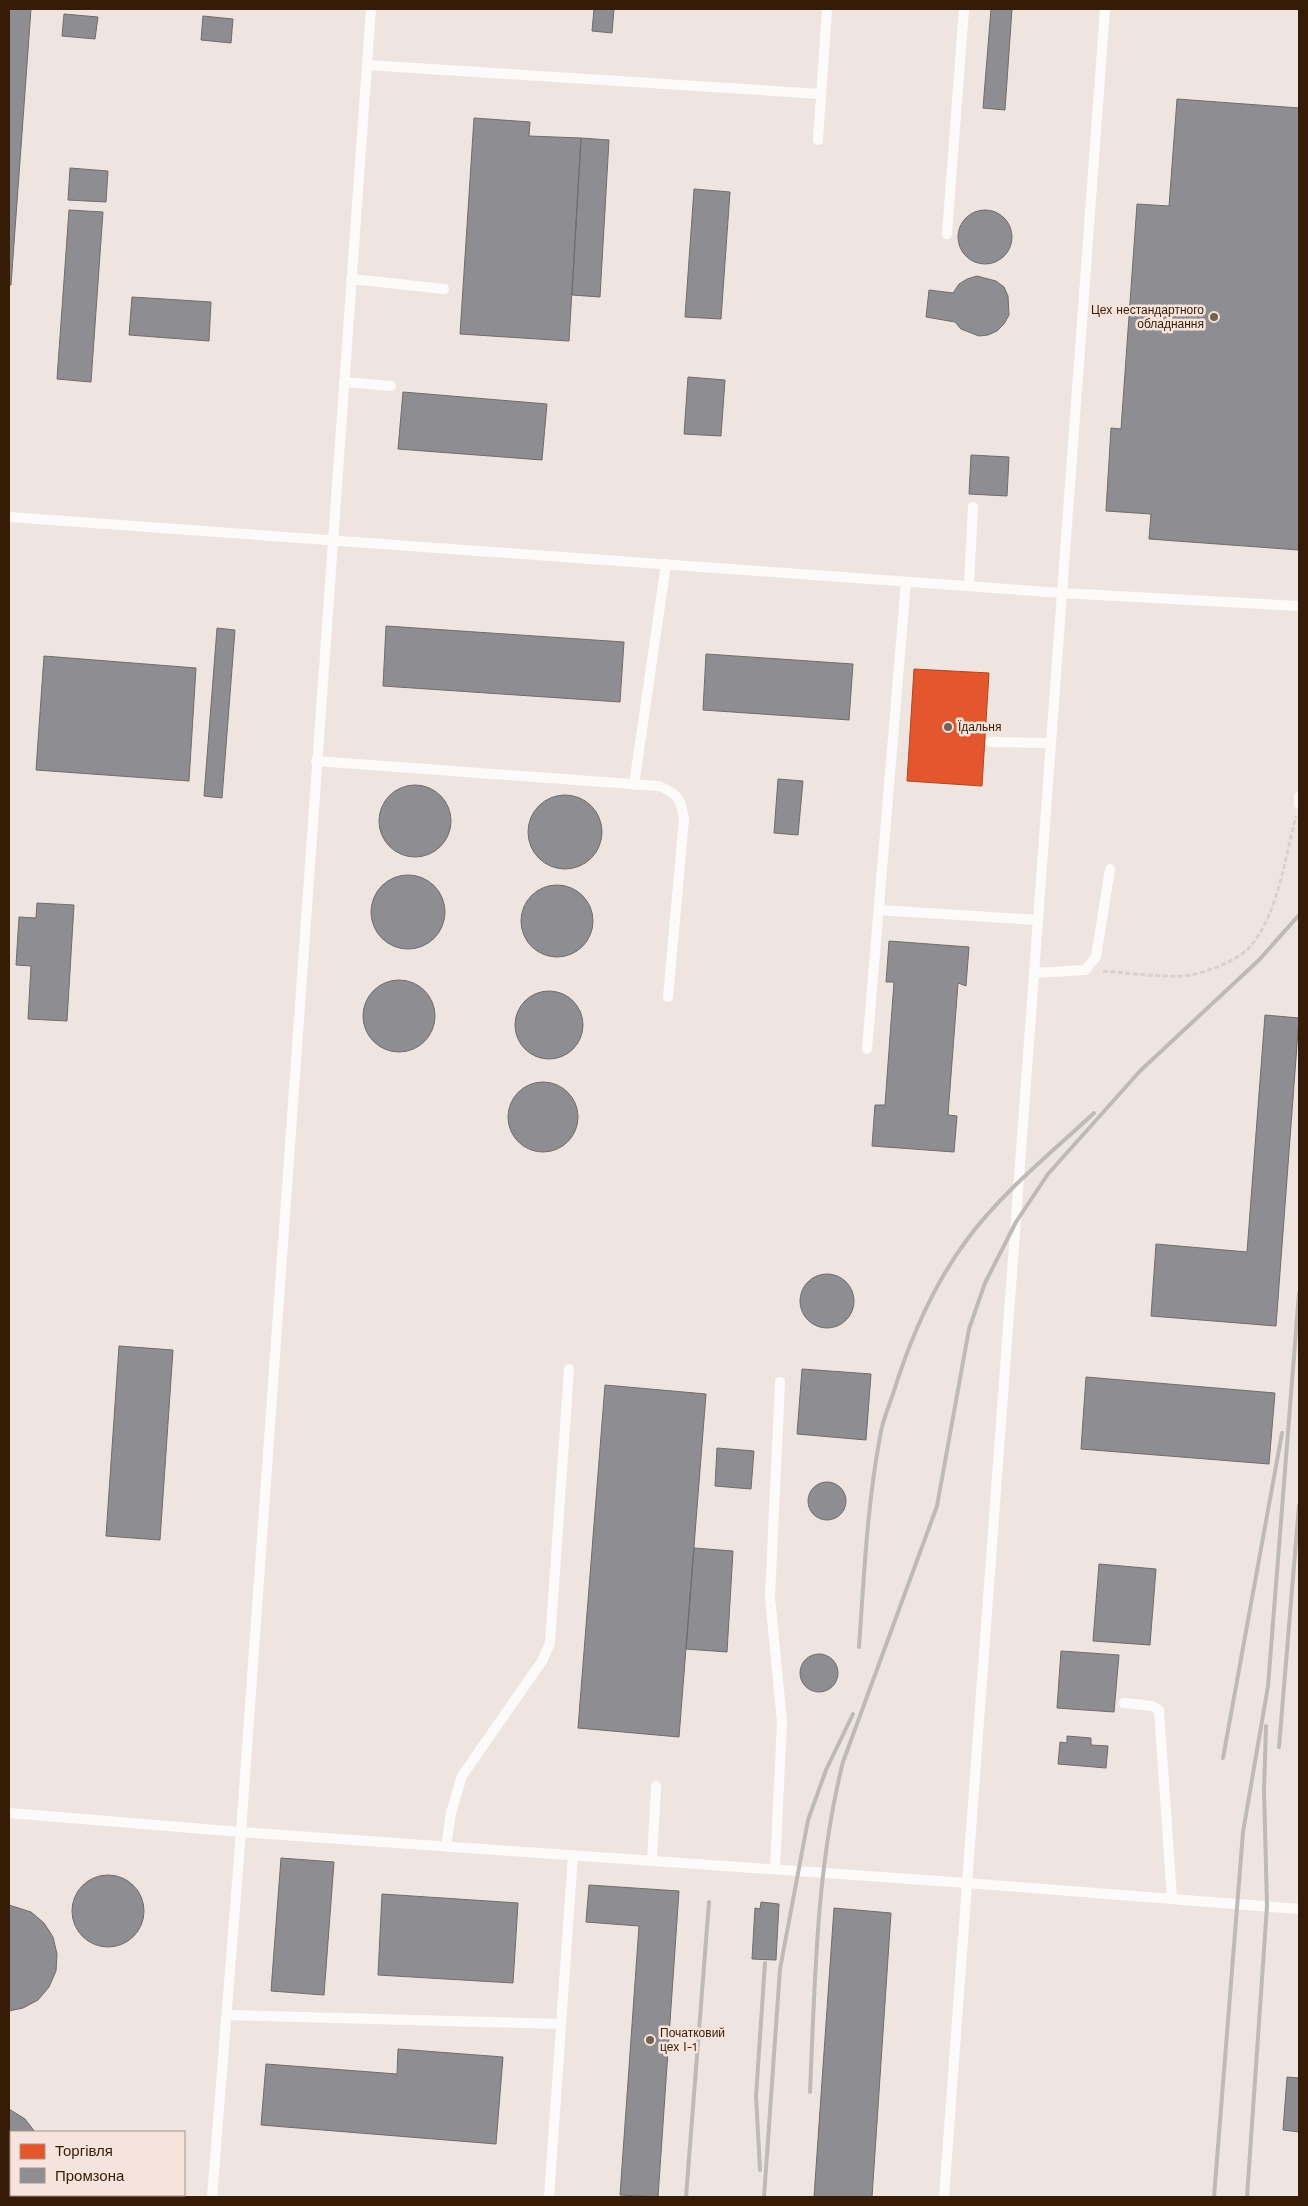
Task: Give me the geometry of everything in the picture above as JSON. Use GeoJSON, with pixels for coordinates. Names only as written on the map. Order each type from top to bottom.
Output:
{"type":"FeatureCollection","features":[{"type":"Feature","properties":{"kind":"lane"},"geometry":{"type":"LineString","coordinates":[[212,2197],[241,1832],[371,9]]}},
{"type":"Feature","properties":{"kind":"lane"},"geometry":{"type":"LineString","coordinates":[[818,140],[828,9]]}},
{"type":"Feature","properties":{"kind":"lane"},"geometry":{"type":"LineString","coordinates":[[947,234],[964,9]]}},
{"type":"Feature","properties":{"kind":"lane"},"geometry":{"type":"LineString","coordinates":[[944,2197],[1105,9]]}},
{"type":"Feature","properties":{"kind":"lane"},"geometry":{"type":"LineString","coordinates":[[367,65],[821,94]]}},
{"type":"Feature","properties":{"kind":"lane"},"geometry":{"type":"LineString","coordinates":[[351,279],[444,290]]}},
{"type":"Feature","properties":{"kind":"lane"},"geometry":{"type":"LineString","coordinates":[[344,382],[391,386]]}},
{"type":"Feature","properties":{"kind":"lane"},"geometry":{"type":"LineString","coordinates":[[969,586],[973,506]]}},
{"type":"Feature","properties":{"kind":"lane"},"geometry":{"type":"LineString","coordinates":[[9,517],[1062,593],[1299,606]]}},
{"type":"Feature","properties":{"kind":"lane"},"geometry":{"type":"LineString","coordinates":[[634,785],[666,564]]}},
{"type":"Feature","properties":{"kind":"lane"},"geometry":{"type":"LineString","coordinates":[[867,1049],[906,582]]}},
{"type":"Feature","properties":{"kind":"lane"},"geometry":{"type":"LineString","coordinates":[[991,742],[1051,743]]}},
{"type":"Feature","properties":{"kind":"lane"},"geometry":{"type":"LineString","coordinates":[[316,761],[659,786],[674,792],[682,804],[684,819],[668,997]]}},
{"type":"Feature","properties":{"kind":"lane"},"geometry":{"type":"LineString","coordinates":[[1299,797],[1299,804]]}},
{"type":"Feature","properties":{"kind":"lane"},"geometry":{"type":"LineString","coordinates":[[1034,973],[1085,970],[1096,957],[1110,869]]}},
{"type":"Feature","properties":{"kind":"lane"},"geometry":{"type":"LineString","coordinates":[[879,910],[1038,920]]}},
{"type":"Feature","properties":{"kind":"lane"},"geometry":{"type":"LineString","coordinates":[[446,1846],[451,1813],[462,1776],[542,1661],[550,1642],[569,1369]]}},
{"type":"Feature","properties":{"kind":"lane"},"geometry":{"type":"LineString","coordinates":[[775,1869],[782,1722],[770,1597],[780,1382]]}},
{"type":"Feature","properties":{"kind":"lane"},"geometry":{"type":"LineString","coordinates":[[1124,1703],[1152,1706],[1159,1710],[1172,1899]]}},
{"type":"Feature","properties":{"kind":"lane"},"geometry":{"type":"LineString","coordinates":[[652,1861],[656,1786]]}},
{"type":"Feature","properties":{"kind":"lane"},"geometry":{"type":"LineString","coordinates":[[9,1813],[241,1832],[775,1869],[1299,1909]]}},
{"type":"Feature","properties":{"kind":"lane"},"geometry":{"type":"LineString","coordinates":[[549,2197],[573,1855]]}},
{"type":"Feature","properties":{"kind":"lane"},"geometry":{"type":"LineString","coordinates":[[227,2015],[561,2024]]}},
{"type":"Feature","properties":{"kind":"path"},"geometry":{"type":"LineString","coordinates":[[1085,970],[1182,976],[1211,971],[1231,960],[1253,944],[1265,924],[1278,884],[1299,804]]}},
{"type":"Feature","properties":{"kind":"building: Торгівля","name":"Їдальня"},"geometry":{"type":"Polygon","coordinates":[[[914,669],[989,673],[982,786],[907,781],[914,669]]]}},
{"type":"Feature","properties":{"kind":"building: Промзона"},"geometry":{"type":"Polygon","coordinates":[[[9,9],[31,9],[11,285],[9,285],[9,9]]]}},
{"type":"Feature","properties":{"kind":"building: Промзона"},"geometry":{"type":"Polygon","coordinates":[[[594,9],[614,9],[612,33],[592,31],[594,9]]]}},
{"type":"Feature","properties":{"kind":"building: Промзона"},"geometry":{"type":"Polygon","coordinates":[[[991,9],[1012,9],[1005,110],[983,108],[991,9]]]}},
{"type":"Feature","properties":{"kind":"building: Промзона"},"geometry":{"type":"Polygon","coordinates":[[[64,14],[98,17],[95,39],[62,36],[64,14]]]}},
{"type":"Feature","properties":{"kind":"building: Промзона"},"geometry":{"type":"Polygon","coordinates":[[[203,16],[233,19],[231,43],[201,40],[203,16]]]}},
{"type":"Feature","properties":{"kind":"building: Промзона","name":"Цех нестандартного обладнання"},"geometry":{"type":"Polygon","coordinates":[[[1177,99],[1299,108],[1299,550],[1149,539],[1151,514],[1106,511],[1111,428],[1121,429],[1137,204],[1169,206],[1177,99]]]}},
{"type":"Feature","properties":{"kind":"building: Промзона"},"geometry":{"type":"Polygon","coordinates":[[[474,118],[530,122],[529,136],[581,138],[569,341],[460,334],[474,118]]]}},
{"type":"Feature","properties":{"kind":"building: Промзона"},"geometry":{"type":"Polygon","coordinates":[[[581,138],[609,140],[600,297],[572,295],[581,138]]]}},
{"type":"Feature","properties":{"kind":"building: Промзона"},"geometry":{"type":"Polygon","coordinates":[[[70,168],[108,171],[106,202],[68,200],[70,168]]]}},
{"type":"Feature","properties":{"kind":"building: Промзона"},"geometry":{"type":"Polygon","coordinates":[[[694,189],[730,192],[721,319],[685,317],[694,189]]]}},
{"type":"Feature","properties":{"kind":"building: Промзона"},"geometry":{"type":"Polygon","coordinates":[[[69,210],[103,212],[91,382],[57,379],[69,210]]]}},
{"type":"Feature","properties":{"kind":"building: Промзона"},"geometry":{"type":"Polygon","coordinates":[[[980,210],[990,210],[1000,214],[1008,222],[1012,237],[1008,252],[1000,260],[990,264],[980,264],[970,260],[962,252],[958,242],[958,232],[962,222],[970,214],[980,210]]]}},
{"type":"Feature","properties":{"kind":"building: Промзона"},"geometry":{"type":"Polygon","coordinates":[[[977,276],[996,281],[1004,287],[1008,296],[1009,315],[997,331],[979,336],[961,329],[955,322],[926,317],[929,290],[953,293],[959,284],[977,276]]]}},
{"type":"Feature","properties":{"kind":"building: Промзона"},"geometry":{"type":"Polygon","coordinates":[[[132,297],[211,302],[209,341],[129,335],[132,297]]]}},
{"type":"Feature","properties":{"kind":"building: Промзона"},"geometry":{"type":"Polygon","coordinates":[[[688,377],[725,380],[721,436],[684,434],[688,377]]]}},
{"type":"Feature","properties":{"kind":"building: Промзона"},"geometry":{"type":"Polygon","coordinates":[[[403,392],[547,404],[542,460],[398,449],[403,392]]]}},
{"type":"Feature","properties":{"kind":"building: Промзона"},"geometry":{"type":"Polygon","coordinates":[[[971,455],[1009,457],[1007,496],[969,494],[971,455]]]}},
{"type":"Feature","properties":{"kind":"building: Промзона"},"geometry":{"type":"Polygon","coordinates":[[[386,626],[624,642],[620,702],[383,686],[386,626]]]}},
{"type":"Feature","properties":{"kind":"building: Промзона"},"geometry":{"type":"Polygon","coordinates":[[[217,628],[235,630],[222,798],[204,796],[217,628]]]}},
{"type":"Feature","properties":{"kind":"building: Промзона"},"geometry":{"type":"Polygon","coordinates":[[[706,654],[853,664],[849,720],[703,710],[706,654]]]}},
{"type":"Feature","properties":{"kind":"building: Промзона"},"geometry":{"type":"Polygon","coordinates":[[[44,656],[196,668],[189,781],[36,770],[44,656]]]}},
{"type":"Feature","properties":{"kind":"building: Промзона"},"geometry":{"type":"Polygon","coordinates":[[[778,779],[803,781],[798,835],[774,833],[778,779]]]}},
{"type":"Feature","properties":{"kind":"building: Промзона"},"geometry":{"type":"Polygon","coordinates":[[[422,785],[441,795],[449,807],[451,821],[449,835],[441,847],[429,855],[408,857],[389,847],[381,835],[379,814],[389,795],[401,787],[422,785]]]}},
{"type":"Feature","properties":{"kind":"building: Промзона"},"geometry":{"type":"Polygon","coordinates":[[[565,795],[579,798],[591,806],[599,818],[602,832],[599,846],[591,858],[579,866],[565,869],[551,866],[539,858],[531,846],[528,832],[531,818],[539,806],[551,798],[565,795]]]}},
{"type":"Feature","properties":{"kind":"building: Промзона"},"geometry":{"type":"Polygon","coordinates":[[[408,875],[429,881],[439,891],[445,912],[439,933],[429,943],[408,949],[387,943],[377,933],[371,912],[377,891],[387,881],[408,875]]]}},
{"type":"Feature","properties":{"kind":"building: Промзона"},"geometry":{"type":"Polygon","coordinates":[[[564,885],[583,895],[591,907],[593,921],[591,935],[583,947],[571,955],[550,957],[531,947],[523,935],[521,914],[531,895],[543,887],[564,885]]]}},
{"type":"Feature","properties":{"kind":"building: Промзона"},"geometry":{"type":"Polygon","coordinates":[[[37,903],[74,905],[67,1021],[28,1019],[31,966],[16,965],[19,917],[36,918],[37,903]]]}},
{"type":"Feature","properties":{"kind":"building: Промзона"},"geometry":{"type":"Polygon","coordinates":[[[889,941],[969,947],[966,986],[958,983],[948,1115],[957,1116],[954,1152],[872,1146],[875,1105],[885,1105],[894,982],[886,982],[889,941]]]}},
{"type":"Feature","properties":{"kind":"building: Промзона"},"geometry":{"type":"Polygon","coordinates":[[[399,980],[419,986],[429,996],[435,1016],[429,1036],[419,1046],[399,1052],[379,1046],[369,1036],[363,1016],[369,996],[379,986],[399,980]]]}},
{"type":"Feature","properties":{"kind":"building: Промзона"},"geometry":{"type":"Polygon","coordinates":[[[542,991],[556,991],[568,996],[578,1006],[583,1018],[583,1032],[578,1044],[568,1054],[556,1059],[542,1059],[530,1054],[520,1044],[515,1032],[515,1018],[520,1006],[530,996],[542,991]]]}},
{"type":"Feature","properties":{"kind":"building: Промзона"},"geometry":{"type":"Polygon","coordinates":[[[1265,1015],[1299,1018],[1276,1326],[1151,1316],[1156,1244],[1247,1252],[1265,1015]]]}},
{"type":"Feature","properties":{"kind":"building: Промзона"},"geometry":{"type":"Polygon","coordinates":[[[543,1082],[562,1088],[572,1098],[578,1117],[572,1136],[562,1146],[543,1152],[524,1146],[514,1136],[508,1117],[514,1098],[524,1088],[543,1082]]]}},
{"type":"Feature","properties":{"kind":"building: Промзона"},"geometry":{"type":"Polygon","coordinates":[[[827,1274],[837,1276],[846,1282],[852,1291],[854,1301],[852,1311],[846,1320],[837,1326],[827,1328],[817,1326],[808,1320],[802,1311],[800,1301],[802,1291],[808,1282],[817,1276],[827,1274]]]}},
{"type":"Feature","properties":{"kind":"building: Промзона"},"geometry":{"type":"Polygon","coordinates":[[[119,1346],[173,1350],[160,1540],[106,1536],[119,1346]]]}},
{"type":"Feature","properties":{"kind":"building: Промзона"},"geometry":{"type":"Polygon","coordinates":[[[802,1369],[871,1374],[866,1440],[797,1434],[802,1369]]]}},
{"type":"Feature","properties":{"kind":"building: Промзона"},"geometry":{"type":"Polygon","coordinates":[[[1086,1377],[1275,1393],[1269,1464],[1081,1449],[1086,1377]]]}},
{"type":"Feature","properties":{"kind":"building: Промзона"},"geometry":{"type":"Polygon","coordinates":[[[605,1385],[706,1394],[679,1737],[578,1728],[605,1385]]]}},
{"type":"Feature","properties":{"kind":"building: Промзона"},"geometry":{"type":"Polygon","coordinates":[[[717,1448],[754,1451],[751,1489],[715,1486],[717,1448]]]}},
{"type":"Feature","properties":{"kind":"building: Промзона"},"geometry":{"type":"Polygon","coordinates":[[[827,1482],[840,1488],[846,1501],[840,1514],[827,1520],[814,1514],[808,1501],[814,1488],[827,1482]]]}},
{"type":"Feature","properties":{"kind":"building: Промзона"},"geometry":{"type":"Polygon","coordinates":[[[694,1548],[733,1551],[727,1652],[686,1649],[694,1548]]]}},
{"type":"Feature","properties":{"kind":"building: Промзона"},"geometry":{"type":"Polygon","coordinates":[[[1099,1564],[1156,1569],[1150,1645],[1093,1641],[1099,1564]]]}},
{"type":"Feature","properties":{"kind":"building: Промзона"},"geometry":{"type":"Polygon","coordinates":[[[1061,1651],[1119,1655],[1114,1712],[1057,1708],[1061,1651]]]}},
{"type":"Feature","properties":{"kind":"building: Промзона"},"geometry":{"type":"Polygon","coordinates":[[[819,1654],[832,1660],[838,1673],[832,1686],[819,1692],[806,1686],[800,1673],[806,1660],[819,1654]]]}},
{"type":"Feature","properties":{"kind":"building: Промзона"},"geometry":{"type":"Polygon","coordinates":[[[1067,1736],[1091,1738],[1091,1745],[1108,1746],[1106,1768],[1058,1764],[1060,1742],[1067,1743],[1067,1736]]]}},
{"type":"Feature","properties":{"kind":"building: Промзона"},"geometry":{"type":"Polygon","coordinates":[[[281,1858],[334,1862],[324,1995],[271,1991],[281,1858]]]}},
{"type":"Feature","properties":{"kind":"building: Промзона"},"geometry":{"type":"Polygon","coordinates":[[[108,1875],[128,1881],[138,1891],[144,1911],[138,1931],[128,1941],[108,1947],[88,1941],[78,1931],[72,1911],[78,1891],[88,1881],[108,1875]]]}},
{"type":"Feature","properties":{"kind":"building: Промзона","name":"Початковий цех І-1"},"geometry":{"type":"Polygon","coordinates":[[[589,1885],[679,1891],[658,2197],[620,2195],[639,1926],[586,1922],[589,1885]]]}},
{"type":"Feature","properties":{"kind":"building: Промзона"},"geometry":{"type":"Polygon","coordinates":[[[382,1894],[518,1903],[513,1983],[378,1975],[382,1894]]]}},
{"type":"Feature","properties":{"kind":"building: Промзона"},"geometry":{"type":"Polygon","coordinates":[[[761,1902],[779,1904],[776,1960],[752,1959],[755,1908],[760,1909],[761,1902]]]}},
{"type":"Feature","properties":{"kind":"building: Промзона"},"geometry":{"type":"Polygon","coordinates":[[[9,1905],[31,1912],[44,1923],[53,1937],[57,1954],[56,1971],[49,1987],[38,2000],[23,2008],[9,2011],[9,1905]]]}},
{"type":"Feature","properties":{"kind":"building: Промзона"},"geometry":{"type":"Polygon","coordinates":[[[834,1908],[891,1913],[872,2197],[814,2197],[834,1908]]]}},
{"type":"Feature","properties":{"kind":"building: Промзона"},"geometry":{"type":"Polygon","coordinates":[[[398,2049],[503,2057],[496,2144],[261,2125],[266,2064],[397,2074],[398,2049]]]}},
{"type":"Feature","properties":{"kind":"building: Промзона"},"geometry":{"type":"Polygon","coordinates":[[[1287,2077],[1299,2078],[1299,2132],[1283,2130],[1287,2077]]]}},
{"type":"Feature","properties":{"kind":"building: Промзона"},"geometry":{"type":"Polygon","coordinates":[[[9,2109],[25,2119],[34,2131],[10,2131],[10,2196],[25,2196],[9,2197],[9,2109]]]}},
{"type":"Feature","properties":{"kind":"railway"},"geometry":{"type":"LineString","coordinates":[[810,2092],[818,1926],[827,1843],[834,1802],[843,1762],[937,1506],[969,1329],[985,1283],[1016,1222],[1048,1174],[1140,1071],[1259,960],[1299,915]]}},
{"type":"Feature","properties":{"kind":"railway"},"geometry":{"type":"LineString","coordinates":[[859,1647],[869,1515],[881,1431],[907,1353],[923,1314],[954,1259],[980,1223],[1010,1190],[1094,1113]]}},
{"type":"Feature","properties":{"kind":"railway"},"geometry":{"type":"LineString","coordinates":[[1214,2197],[1243,1832],[1268,1686],[1299,1293]]}},
{"type":"Feature","properties":{"kind":"railway"},"geometry":{"type":"LineString","coordinates":[[1223,1758],[1282,1433]]}},
{"type":"Feature","properties":{"kind":"railway"},"geometry":{"type":"LineString","coordinates":[[1279,1747],[1299,1505]]}},
{"type":"Feature","properties":{"kind":"railway"},"geometry":{"type":"LineString","coordinates":[[764,2197],[780,1969],[808,1820],[826,1770],[853,1714]]}},
{"type":"Feature","properties":{"kind":"railway"},"geometry":{"type":"LineString","coordinates":[[1247,2197],[1267,1906],[1264,1790],[1266,1726]]}},
{"type":"Feature","properties":{"kind":"railway"},"geometry":{"type":"LineString","coordinates":[[686,2197],[709,1902]]}},
{"type":"Feature","properties":{"kind":"railway"},"geometry":{"type":"LineString","coordinates":[[760,2170],[756,2096],[765,1963]]}},
{"type":"Feature","properties":{"kind":"place","name":"Цех нестандартного обладнання"},"geometry":{"type":"Point","coordinates":[1214,317]}},
{"type":"Feature","properties":{"kind":"place","name":"Їдальня"},"geometry":{"type":"Point","coordinates":[948,727]}},
{"type":"Feature","properties":{"kind":"place","name":"Початковий цех І-1"},"geometry":{"type":"Point","coordinates":[650,2040]}}]}
